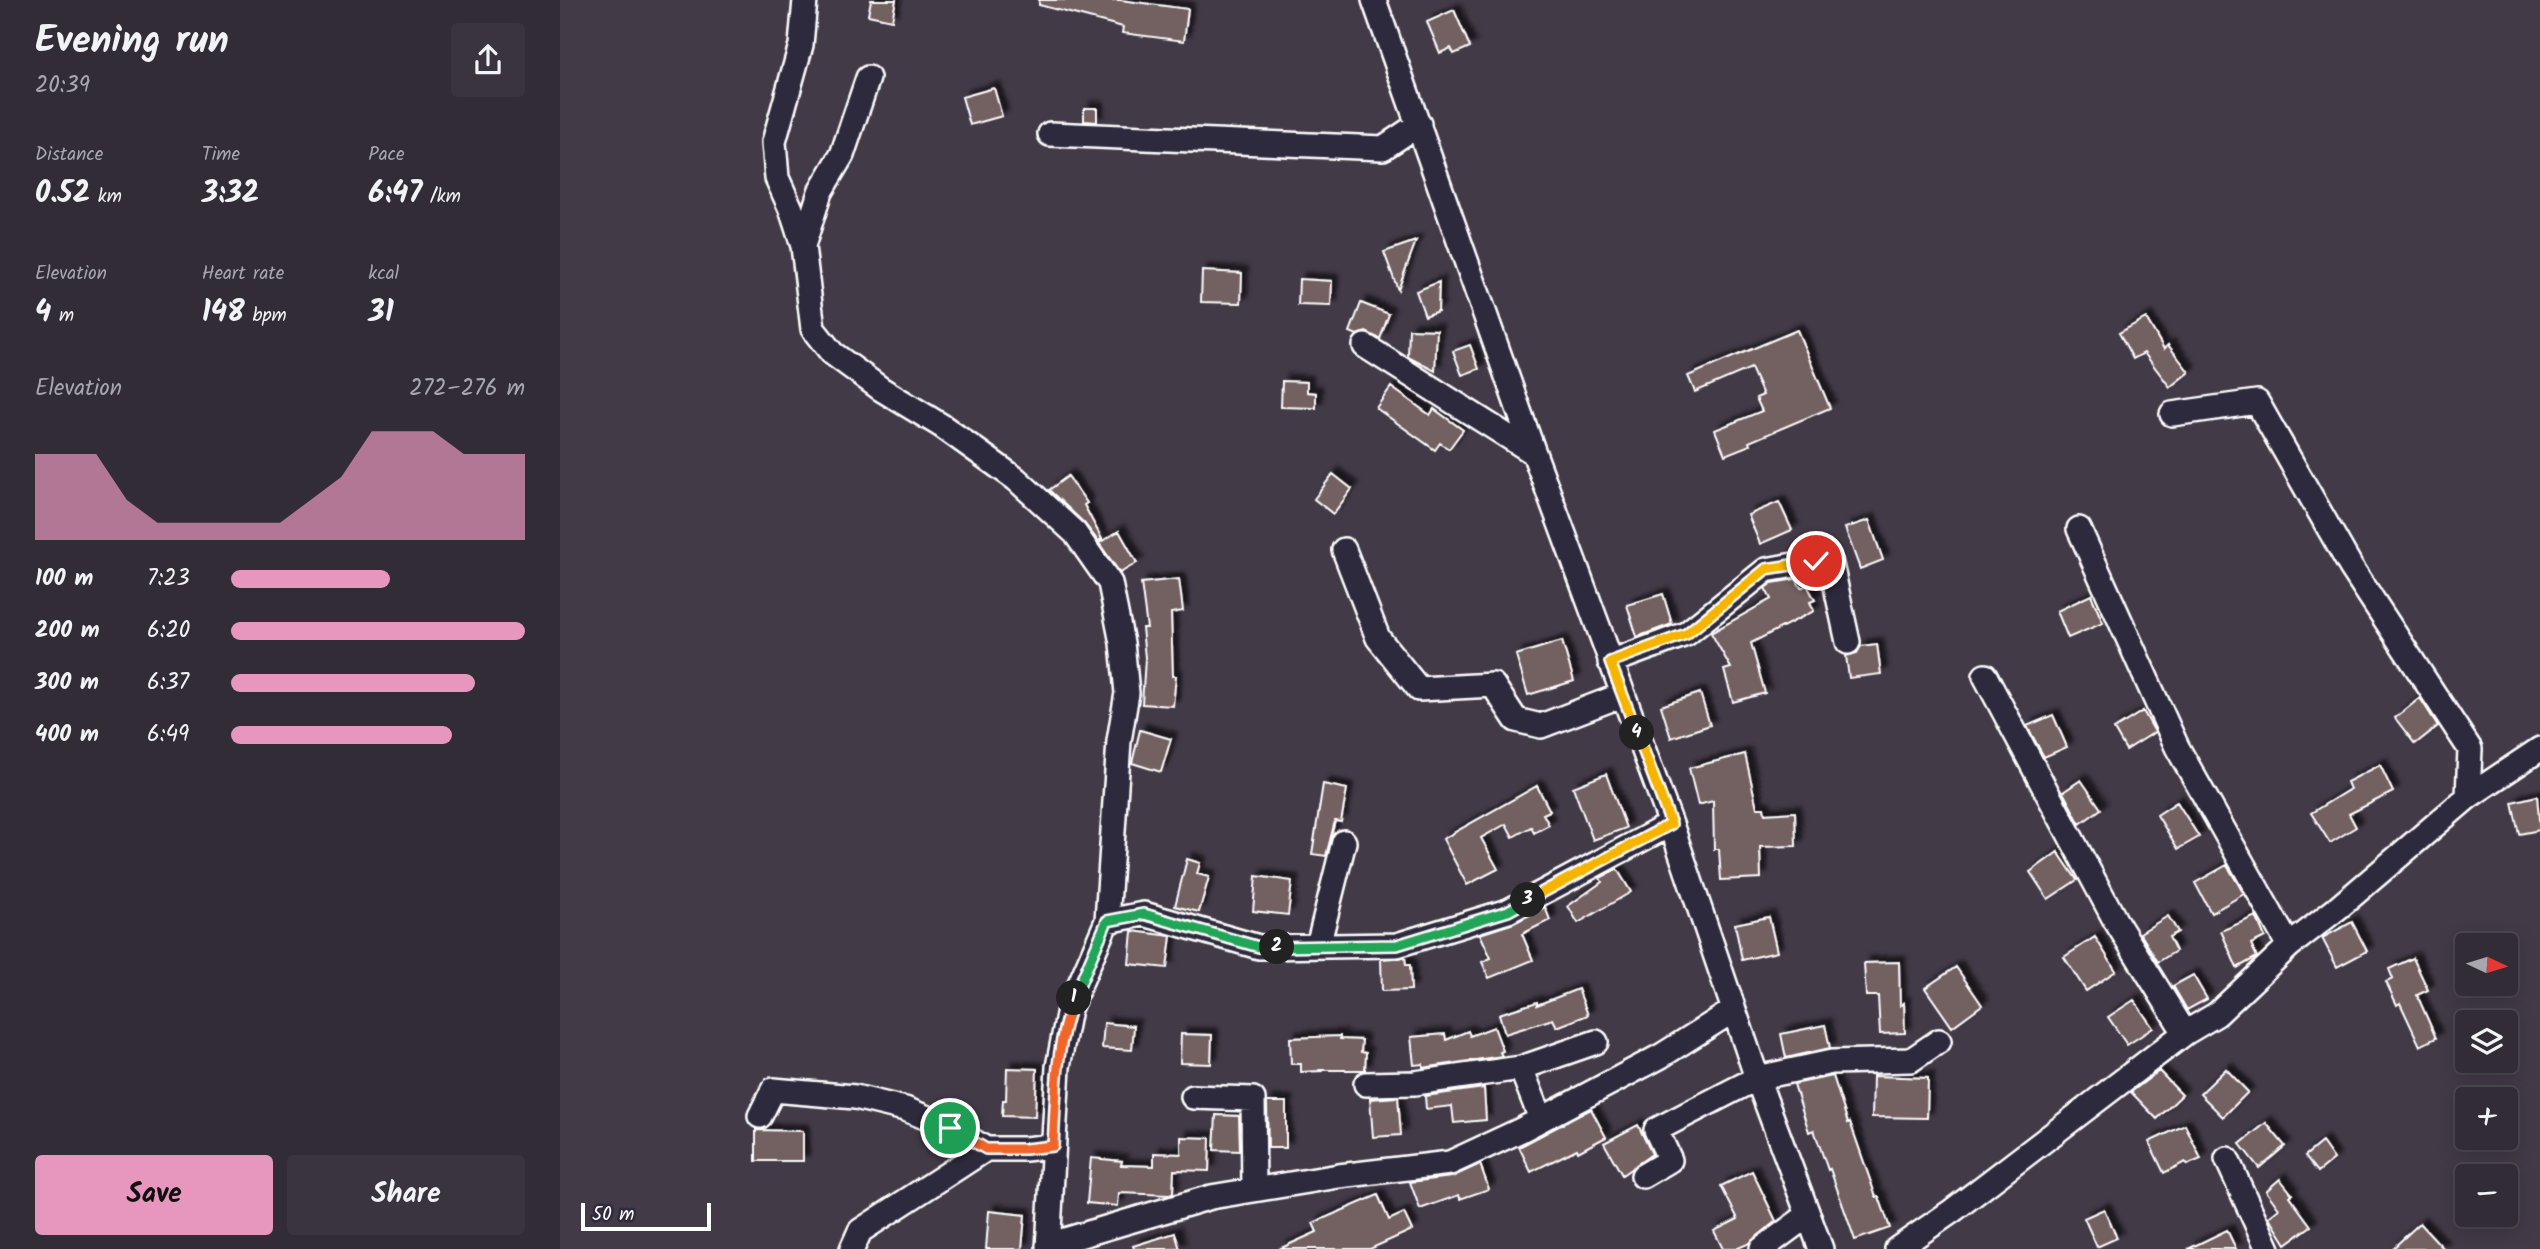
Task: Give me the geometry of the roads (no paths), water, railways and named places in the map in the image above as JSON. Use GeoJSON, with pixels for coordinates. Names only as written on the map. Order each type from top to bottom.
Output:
{"type":"FeatureCollection","features":[{"type":"Feature","properties":{"kind":"street"},"geometry":{"type":"LineString","coordinates":[[805,0],[801,45],[774,142],[777,178],[803,246],[813,329],[832,353],[1016,479],[1075,533],[1110,583],[1122,643],[1128,692],[1119,741],[1107,921],[1069,1009],[1058,1067],[1048,1247],[1212,1197],[1339,1175],[1450,1163],[1661,1056],[1734,1010]]}},
{"type":"Feature","properties":{"kind":"street"},"geometry":{"type":"LineString","coordinates":[[1374,0],[1534,453],[1671,824],[1757,1077],[1821,1249]]}},
{"type":"Feature","properties":{"kind":"street"},"geometry":{"type":"LineString","coordinates":[[803,246],[820,191],[842,155],[868,78]]}},
{"type":"Feature","properties":{"kind":"street"},"geometry":{"type":"LineString","coordinates":[[1050,134],[1383,148],[1419,124]]}},
{"type":"Feature","properties":{"kind":"street"},"geometry":{"type":"LineString","coordinates":[[1365,346],[1534,453]]}},
{"type":"Feature","properties":{"kind":"street"},"geometry":{"type":"LineString","coordinates":[[2172,414],[2257,402],[2351,567],[2470,749],[2468,797]]}},
{"type":"Feature","properties":{"kind":"street"},"geometry":{"type":"LineString","coordinates":[[2079,529],[2177,747],[2289,946]]}},
{"type":"Feature","properties":{"kind":"street"},"geometry":{"type":"LineString","coordinates":[[1344,550],[1378,638],[1419,689],[1493,685],[1516,720],[1541,726],[1622,695]]}},
{"type":"Feature","properties":{"kind":"street"},"geometry":{"type":"LineString","coordinates":[[1610,662],[1686,634],[1766,569],[1816,561],[1831,564],[1848,642]]}},
{"type":"Feature","properties":{"kind":"street"},"geometry":{"type":"LineString","coordinates":[[1985,676],[2115,920],[2185,1033]]}},
{"type":"Feature","properties":{"kind":"street"},"geometry":{"type":"LineString","coordinates":[[1897,1249],[1963,1203],[2185,1033],[2217,1014],[2289,946],[2468,797],[2540,749]]}},
{"type":"Feature","properties":{"kind":"street"},"geometry":{"type":"LineString","coordinates":[[1107,921],[1144,914],[1259,947],[1397,945],[1508,911],[1671,824]]}},
{"type":"Feature","properties":{"kind":"street"},"geometry":{"type":"LineString","coordinates":[[1318,946],[1344,842]]}},
{"type":"Feature","properties":{"kind":"street"},"geometry":{"type":"LineString","coordinates":[[1643,1176],[1670,1160],[1656,1130],[1757,1077],[1832,1062],[1911,1060],[1939,1041]]}},
{"type":"Feature","properties":{"kind":"street"},"geometry":{"type":"LineString","coordinates":[[1366,1084],[1415,1083],[1521,1068],[1596,1042]]}},
{"type":"Feature","properties":{"kind":"street"},"geometry":{"type":"LineString","coordinates":[[1521,1068],[1541,1119]]}},
{"type":"Feature","properties":{"kind":"street"},"geometry":{"type":"LineString","coordinates":[[760,1116],[773,1090],[855,1097],[905,1109],[956,1131],[986,1149],[1053,1146]]}},
{"type":"Feature","properties":{"kind":"street"},"geometry":{"type":"LineString","coordinates":[[1193,1097],[1253,1099],[1254,1190]]}},
{"type":"Feature","properties":{"kind":"street"},"geometry":{"type":"LineString","coordinates":[[951,1173],[956,1131]]}},
{"type":"Feature","properties":{"kind":"street"},"geometry":{"type":"LineString","coordinates":[[852,1249],[860,1231],[986,1149]]}},
{"type":"Feature","properties":{"kind":"street"},"geometry":{"type":"LineString","coordinates":[[2227,1159],[2269,1249]]}},
{"type":"Feature","properties":{"kind":"street"},"geometry":{"type":"LineString","coordinates":[[1762,1249],[1808,1215]]}}]}
